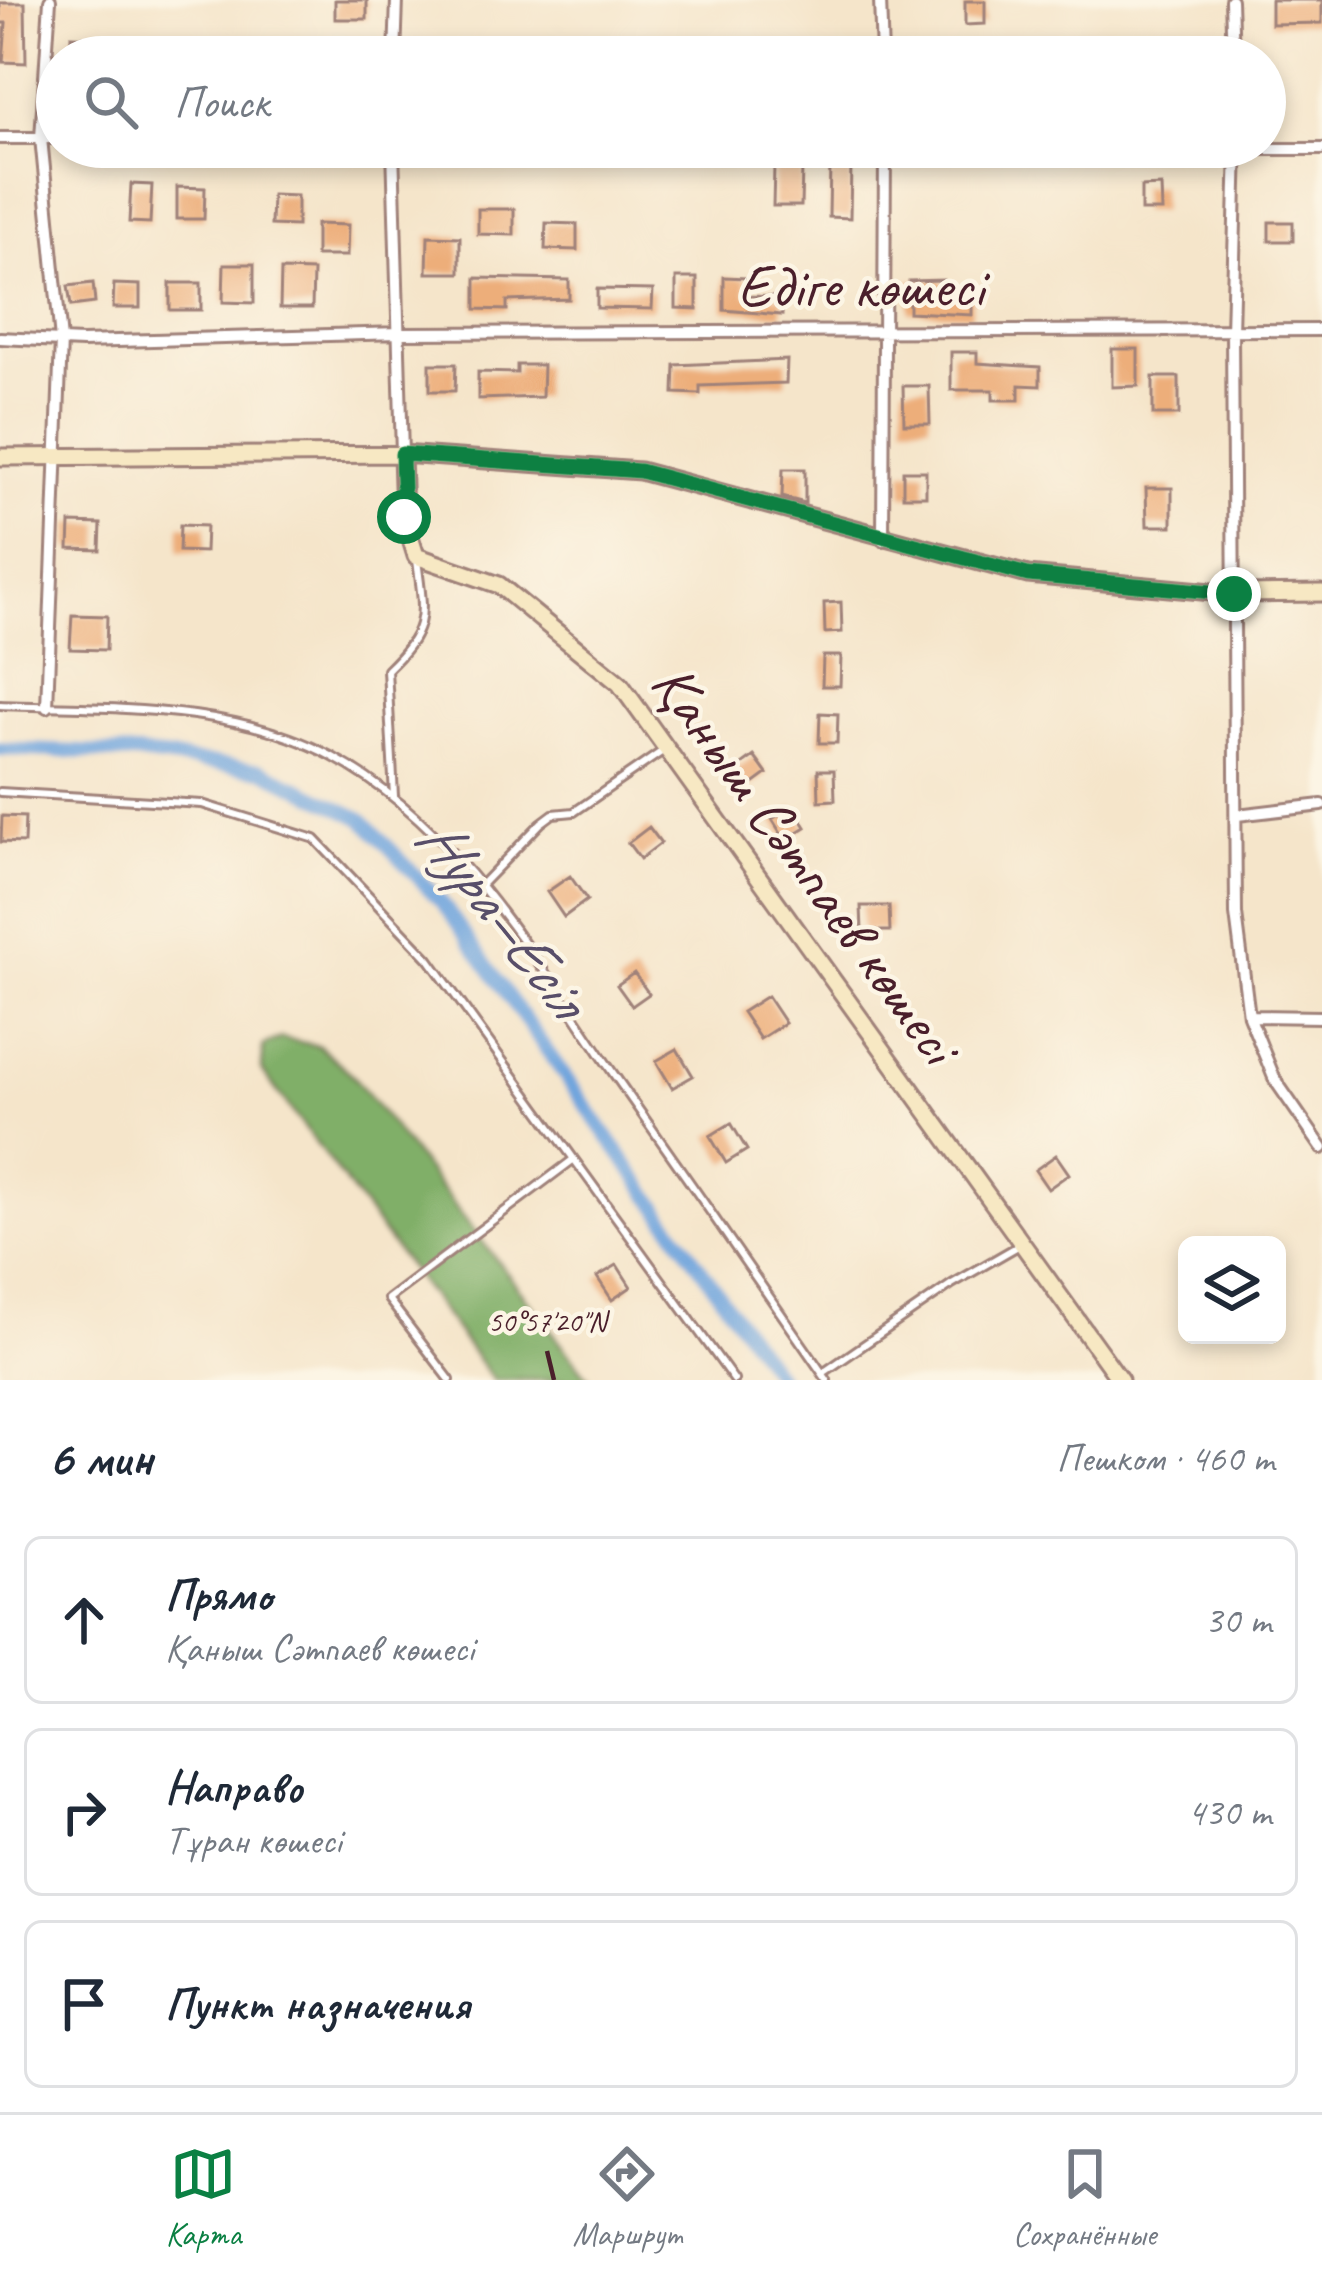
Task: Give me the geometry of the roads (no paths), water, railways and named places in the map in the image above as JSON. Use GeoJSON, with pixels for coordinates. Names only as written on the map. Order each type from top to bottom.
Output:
{"type":"FeatureCollection","features":[{"type":"Feature","properties":{"kind":"street"},"geometry":{"type":"LineString","coordinates":[[48,36],[50,0]]}},
{"type":"Feature","properties":{"kind":"street"},"geometry":{"type":"LineString","coordinates":[[396,36],[397,0]]}},
{"type":"Feature","properties":{"kind":"street"},"geometry":{"type":"LineString","coordinates":[[880,0],[881,36]]}},
{"type":"Feature","properties":{"kind":"street"},"geometry":{"type":"LineString","coordinates":[[1231,0],[1232,36]]}},
{"type":"Feature","properties":{"kind":"street"},"geometry":{"type":"LineString","coordinates":[[0,138],[36,138]]}},
{"type":"Feature","properties":{"kind":"street"},"geometry":{"type":"LineString","coordinates":[[1286,149],[1322,149]]}},
{"type":"Feature","properties":{"kind":"street"},"geometry":{"type":"LineString","coordinates":[[44,168],[61,340],[46,707]]}},
{"type":"Feature","properties":{"kind":"street"},"geometry":{"type":"LineString","coordinates":[[394,168],[404,517],[416,556]]}},
{"type":"Feature","properties":{"kind":"street"},"geometry":{"type":"LineString","coordinates":[[883,540],[886,168]]}},
{"type":"Feature","properties":{"kind":"street"},"geometry":{"type":"LineString","coordinates":[[1236,168],[1232,332],[1236,914],[1250,1016],[1275,1080],[1322,1148]]}},
{"type":"Feature","properties":{"kind":"street","name":"Едіге көшесі"},"geometry":{"type":"LineString","coordinates":[[0,338],[1322,330]]}},
{"type":"Feature","properties":{"kind":"street"},"geometry":{"type":"LineString","coordinates":[[0,457],[402,454],[640,471],[883,540],[1028,575],[1234,594],[1322,593]]}},
{"type":"Feature","properties":{"kind":"street","name":"Қаныш Сәтпаев көшесі"},"geometry":{"type":"LineString","coordinates":[[416,556],[499,585],[620,684],[670,746],[1120,1380]]}},
{"type":"Feature","properties":{"kind":"street"},"geometry":{"type":"LineString","coordinates":[[1237,815],[1322,805]]}},
{"type":"Feature","properties":{"kind":"street"},"geometry":{"type":"LineString","coordinates":[[1250,1016],[1322,1017]]}},
{"type":"Feature","properties":{"kind":"lane"},"geometry":{"type":"LineString","coordinates":[[394,796],[387,670],[414,644],[424,618],[416,556]]}},
{"type":"Feature","properties":{"kind":"lane"},"geometry":{"type":"LineString","coordinates":[[0,705],[152,710],[240,723],[328,754],[394,796],[480,886],[825,1377],[952,1284],[1021,1244]]}},
{"type":"Feature","properties":{"kind":"lane"},"geometry":{"type":"LineString","coordinates":[[480,886],[553,814],[574,812],[670,746]]}},
{"type":"Feature","properties":{"kind":"lane"},"geometry":{"type":"LineString","coordinates":[[0,792],[202,804],[315,839],[429,959],[734,1380]]}},
{"type":"Feature","properties":{"kind":"lane"},"geometry":{"type":"LineString","coordinates":[[450,1380],[388,1298],[574,1159]]}},
{"type":"Feature","properties":{"kind":"waterway","name":"Нура—Есіл"},"geometry":{"type":"LineString","coordinates":[[0,749],[138,754],[262,770],[362,819],[443,904],[780,1380]]}}]}
